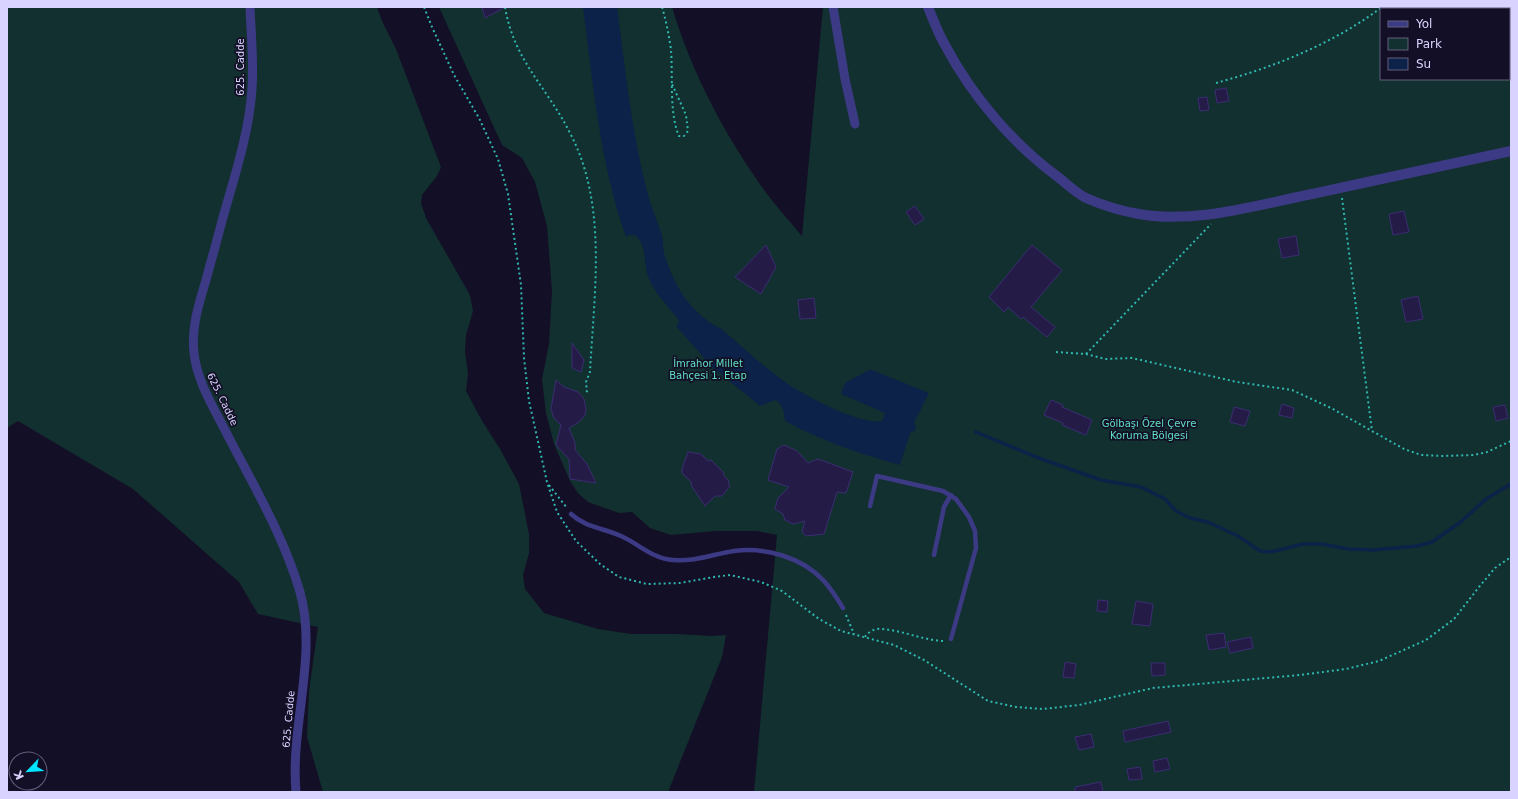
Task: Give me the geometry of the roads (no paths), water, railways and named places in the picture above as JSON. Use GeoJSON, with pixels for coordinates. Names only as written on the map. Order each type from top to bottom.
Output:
{"type":"FeatureCollection","features":[{"type":"Feature","properties":{"kind":"street","name":"625. Cadde"},"geometry":{"type":"LineString","coordinates":[[250,7],[252,88],[249,115],[196,315],[193,334],[194,353],[198,372],[207,395],[270,517],[299,590],[304,610],[306,642],[295,762],[296,792]]}},
{"type":"Feature","properties":{"kind":"street"},"geometry":{"type":"LineString","coordinates":[[833,7],[845,79],[856,124]]}},
{"type":"Feature","properties":{"kind":"street"},"geometry":{"type":"LineString","coordinates":[[928,7],[944,44],[967,82],[987,108],[1016,141],[1044,167],[1084,197],[1111,207],[1140,214],[1180,217],[1218,212],[1511,151]]}},
{"type":"Feature","properties":{"kind":"lane"},"geometry":{"type":"LineString","coordinates":[[870,506],[877,476],[943,491],[951,495],[960,503],[969,517],[976,542],[951,639]]}},
{"type":"Feature","properties":{"kind":"lane"},"geometry":{"type":"LineString","coordinates":[[934,555],[944,507],[951,495]]}},
{"type":"Feature","properties":{"kind":"lane"},"geometry":{"type":"LineString","coordinates":[[572,514],[584,524],[623,536],[651,553],[666,559],[690,559],[741,550],[761,551],[779,555],[797,562],[814,572],[830,588],[843,608]]}},
{"type":"Feature","properties":{"kind":"water"},"geometry":{"type":"Polygon","coordinates":[[[583,7],[617,7],[632,118],[645,183],[662,235],[666,259],[674,279],[684,297],[702,317],[722,329],[756,359],[788,384],[834,409],[872,421],[882,421],[885,413],[841,394],[845,383],[869,370],[929,393],[914,423],[916,429],[910,433],[900,465],[841,446],[813,435],[785,421],[784,412],[775,400],[760,406],[711,366],[676,326],[679,322],[678,319],[660,298],[649,280],[640,240],[634,235],[626,237],[617,209],[598,123],[583,7]]]}},
{"type":"Feature","properties":{"kind":"waterway"},"geometry":{"type":"LineString","coordinates":[[976,432],[1036,457],[1101,480],[1141,487],[1165,499],[1176,511],[1190,518],[1208,522],[1238,536],[1260,551],[1271,552],[1303,544],[1322,544],[1348,549],[1373,550],[1417,546],[1432,542],[1462,521],[1486,499],[1511,484]]}},
{"type":"Feature","properties":{"kind":"park label","name":"İmrahor Millet Bahçesi 1. Etap"},"geometry":{"type":"Point","coordinates":[708,368]}},
{"type":"Feature","properties":{"kind":"park label","name":"Gölbaşı Özel Çevre Koruma Bölgesi"},"geometry":{"type":"Point","coordinates":[1149,428]}}]}
